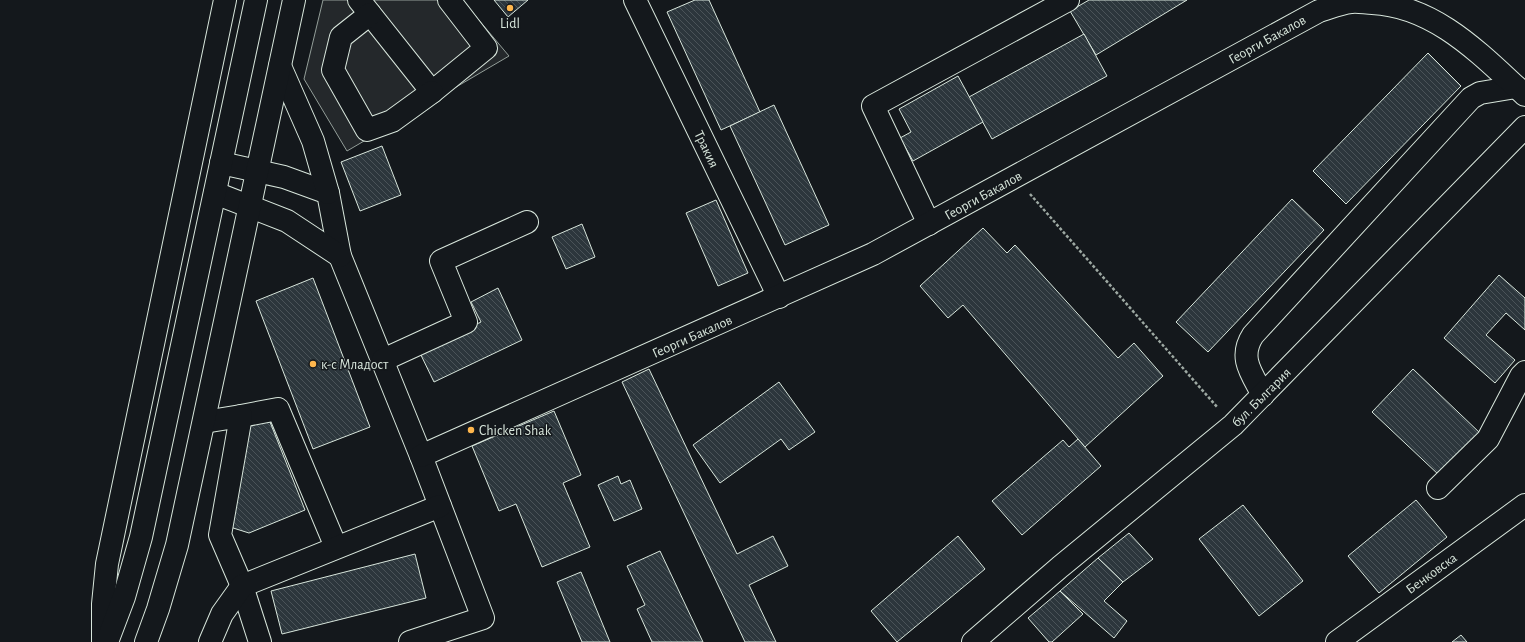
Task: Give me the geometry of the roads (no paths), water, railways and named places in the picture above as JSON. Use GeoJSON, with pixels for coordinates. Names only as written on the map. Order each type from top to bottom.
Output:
{"type":"FeatureCollection","features":[{"type":"Feature","properties":{"kind":"street"},"geometry":{"type":"LineString","coordinates":[[104,642],[103,604],[107,564],[224,0]]}},
{"type":"Feature","properties":{"kind":"street"},"geometry":{"type":"LineString","coordinates":[[107,642],[124,597],[141,537],[256,0]]}},
{"type":"Feature","properties":{"kind":"street"},"geometry":{"type":"LineString","coordinates":[[146,642],[158,609],[177,546],[294,0]]}},
{"type":"Feature","properties":{"kind":"street"},"geometry":{"type":"LineString","coordinates":[[432,92],[364,7],[341,36],[334,70],[367,130],[392,121],[432,92],[486,48],[449,0]]}},
{"type":"Feature","properties":{"kind":"street","name":"Тракия"},"geometry":{"type":"LineString","coordinates":[[635,0],[779,297]]}},
{"type":"Feature","properties":{"kind":"street"},"geometry":{"type":"LineString","coordinates":[[929,224],[872,106],[1068,0]]}},
{"type":"Feature","properties":{"kind":"street","name":"Георги Бакалов"},"geometry":{"type":"LineString","coordinates":[[421,456],[873,254],[1016,177],[1314,6],[1351,2],[1415,6],[1471,46],[1521,91]]}},
{"type":"Feature","properties":{"kind":"street"},"geometry":{"type":"LineString","coordinates":[[280,66],[313,141],[328,193],[340,256],[421,456],[483,618],[410,642]]}},
{"type":"Feature","properties":{"kind":"street"},"geometry":{"type":"LineString","coordinates":[[1263,395],[1245,356],[1246,345],[1253,335],[1471,98],[1480,93],[1521,91]]}},
{"type":"Feature","properties":{"kind":"street","name":"бул. България"},"geometry":{"type":"LineString","coordinates":[[973,642],[1060,567],[1233,425],[1525,127]]}},
{"type":"Feature","properties":{"kind":"street"},"geometry":{"type":"LineString","coordinates":[[221,163],[305,183],[328,193]]}},
{"type":"Feature","properties":{"kind":"street"},"geometry":{"type":"LineString","coordinates":[[215,193],[287,221],[340,256]]}},
{"type":"Feature","properties":{"kind":"street"},"geometry":{"type":"LineString","coordinates":[[383,360],[466,322],[441,261],[528,222]]}},
{"type":"Feature","properties":{"kind":"street"},"geometry":{"type":"LineString","coordinates":[[1438,488],[1488,439],[1521,376],[1525,372]]}},
{"type":"Feature","properties":{"kind":"street"},"geometry":{"type":"LineString","coordinates":[[204,422],[278,409],[336,547]]}},
{"type":"Feature","properties":{"kind":"street"},"geometry":{"type":"LineString","coordinates":[[241,416],[220,535],[242,586],[260,642]]}},
{"type":"Feature","properties":{"kind":"street","name":"Бенковска"},"geometry":{"type":"LineString","coordinates":[[1337,642],[1525,505]]}},
{"type":"Feature","properties":{"kind":"street"},"geometry":{"type":"LineString","coordinates":[[210,642],[222,614],[242,586],[440,506]]}},
{"type":"Feature","properties":{"kind":"place","name":"Lidl"},"geometry":{"type":"Point","coordinates":[510,8]}},
{"type":"Feature","properties":{"kind":"place","name":"к-с Младост"},"geometry":{"type":"Point","coordinates":[313,364]}},
{"type":"Feature","properties":{"kind":"place","name":"Chicken Shak"},"geometry":{"type":"Point","coordinates":[471,430]}}]}
